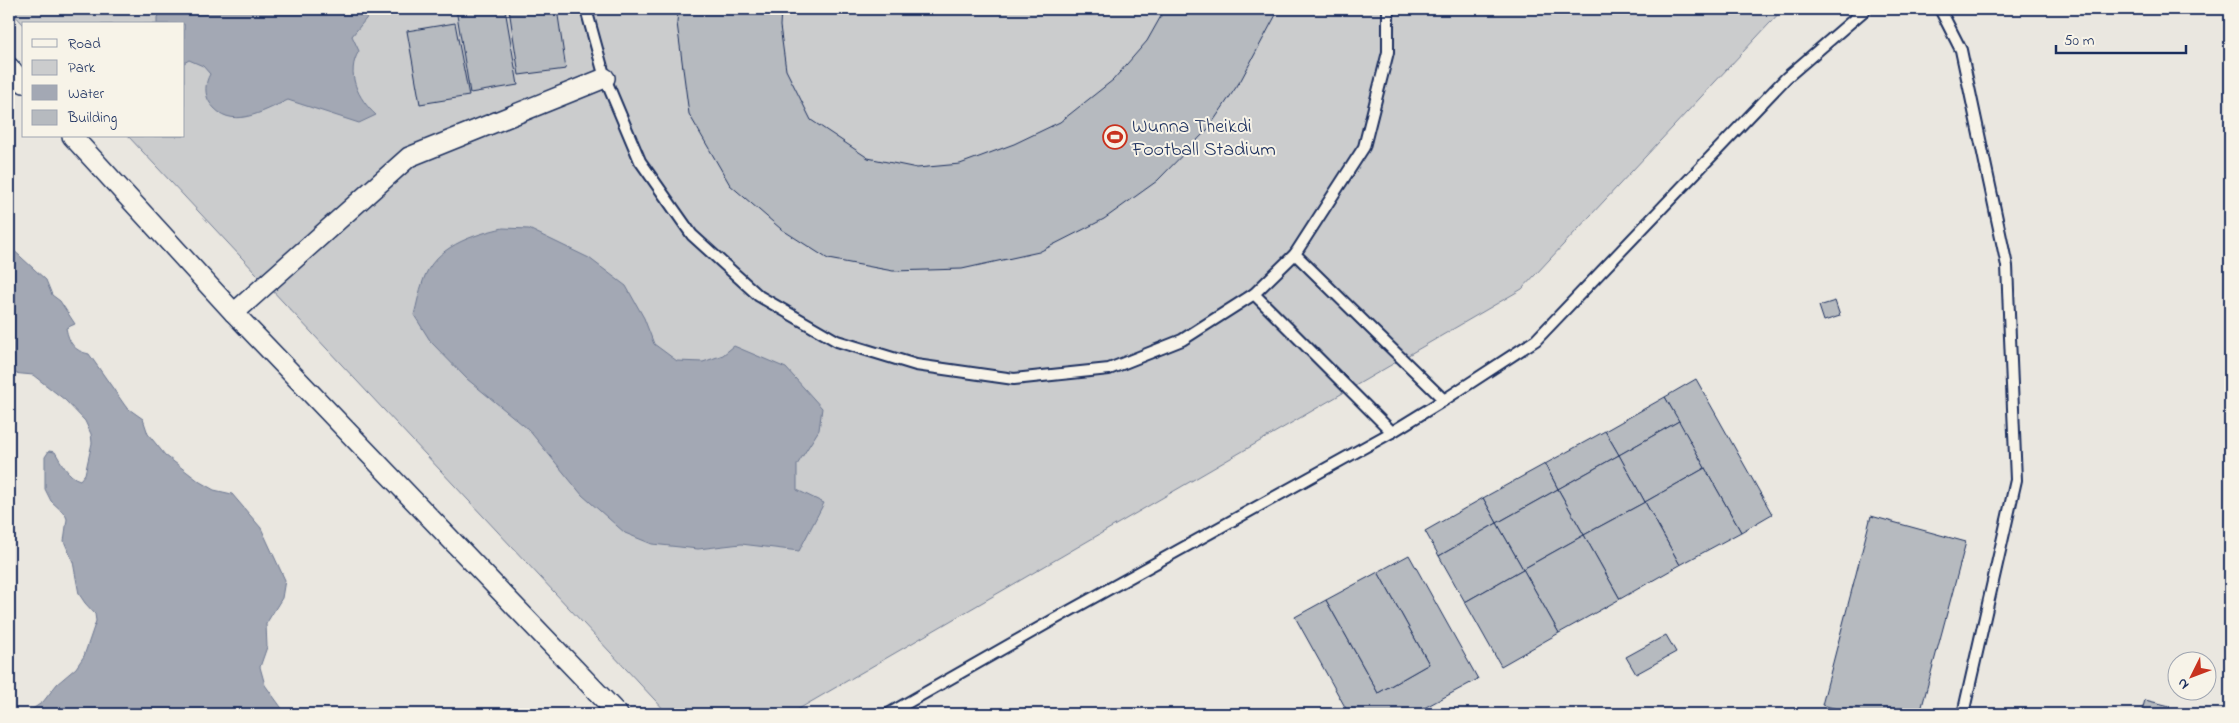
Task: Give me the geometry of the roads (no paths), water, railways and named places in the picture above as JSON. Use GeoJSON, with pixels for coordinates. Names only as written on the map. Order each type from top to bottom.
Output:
{"type":"FeatureCollection","features":[{"type":"Feature","properties":{"kind":"street"},"geometry":{"type":"LineString","coordinates":[[9,67],[22,81]]}},
{"type":"Feature","properties":{"kind":"street"},"geometry":{"type":"LineString","coordinates":[[234,313],[410,157],[605,78]]}},
{"type":"Feature","properties":{"kind":"street"},"geometry":{"type":"LineString","coordinates":[[74,138],[234,313],[618,714]]}},
{"type":"Feature","properties":{"kind":"lane"},"geometry":{"type":"LineString","coordinates":[[586,9],[605,78],[640,161],[692,235],[758,296],[837,341],[916,365],[1014,379],[1110,369],[1182,340],[1254,294],[1295,254],[1364,147],[1388,52],[1388,9]]}},
{"type":"Feature","properties":{"kind":"lane"},"geometry":{"type":"LineString","coordinates":[[888,714],[1392,432],[1536,340],[1786,78],[1866,9]]}},
{"type":"Feature","properties":{"kind":"lane"},"geometry":{"type":"LineString","coordinates":[[1940,9],[1961,50],[2007,266],[2016,480],[1963,714]]}},
{"type":"Feature","properties":{"kind":"lane"},"geometry":{"type":"LineString","coordinates":[[1295,254],[1444,400]]}},
{"type":"Feature","properties":{"kind":"lane"},"geometry":{"type":"LineString","coordinates":[[1254,294],[1392,432]]}},
{"type":"Feature","properties":{"kind":"water"},"geometry":{"type":"Polygon","coordinates":[[[167,9],[374,9],[352,36],[359,51],[355,59],[353,77],[359,94],[376,115],[359,123],[288,100],[258,113],[237,118],[218,112],[207,96],[207,81],[210,74],[203,66],[189,60],[185,62],[185,22],[157,22],[157,17],[167,9]]]}},
{"type":"Feature","properties":{"kind":"water"},"geometry":{"type":"Polygon","coordinates":[[[503,228],[529,229],[589,258],[626,286],[644,318],[654,344],[677,361],[703,362],[723,355],[734,346],[786,368],[822,408],[819,430],[797,465],[797,490],[824,503],[799,551],[741,544],[698,549],[652,544],[625,533],[582,495],[528,429],[467,379],[431,342],[414,315],[428,269],[436,259],[456,244],[479,234],[503,228]]]}},
{"type":"Feature","properties":{"kind":"water"},"geometry":{"type":"Polygon","coordinates":[[[9,246],[46,280],[52,295],[60,301],[75,324],[66,328],[73,346],[89,354],[126,407],[143,419],[148,434],[165,455],[200,482],[214,490],[232,494],[261,528],[285,580],[282,598],[266,624],[267,647],[260,667],[265,685],[286,714],[25,714],[43,702],[57,684],[76,668],[84,656],[96,621],[95,614],[79,594],[73,562],[64,541],[67,519],[65,514],[51,501],[45,489],[45,457],[49,451],[55,452],[68,472],[80,480],[85,474],[92,443],[91,434],[85,421],[65,400],[33,375],[12,373],[9,376],[9,246]]]}},
{"type":"Feature","properties":{"kind":"place","name":"Wunna Theikdi Football Stadium"},"geometry":{"type":"Point","coordinates":[1115,137]}}]}
